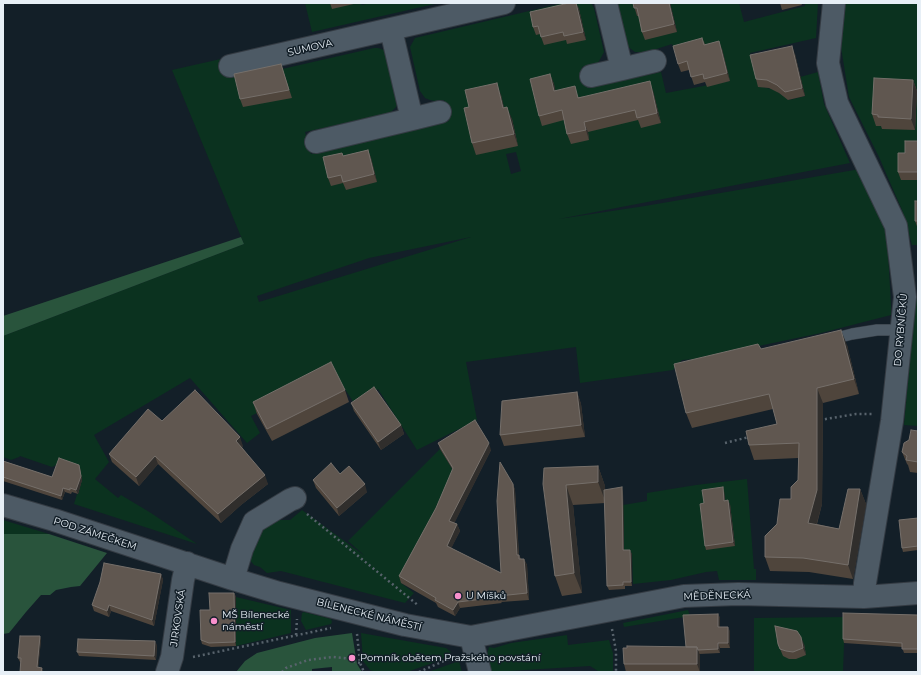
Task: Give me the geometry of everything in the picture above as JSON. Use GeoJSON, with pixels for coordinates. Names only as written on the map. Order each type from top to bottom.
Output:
{"type":"FeatureCollection","features":[{"type":"Feature","properties":{"kind":"street","name":"SUMOVA"},"geometry":{"type":"LineString","coordinates":[[230,66],[504,3]]}},
{"type":"Feature","properties":{"kind":"street"},"geometry":{"type":"LineString","coordinates":[[606,3],[622,69]]}},
{"type":"Feature","properties":{"kind":"street","name":"DO RYBNÍČKŮ"},"geometry":{"type":"LineString","coordinates":[[834,3],[828,63],[837,103],[896,226],[910,270],[905,297],[893,414],[865,583],[864,597]]}},
{"type":"Feature","properties":{"kind":"street"},"geometry":{"type":"LineString","coordinates":[[391,30],[412,119]]}},
{"type":"Feature","properties":{"kind":"street"},"geometry":{"type":"LineString","coordinates":[[591,76],[655,61]]}},
{"type":"Feature","properties":{"kind":"street"},"geometry":{"type":"LineString","coordinates":[[316,142],[440,112]]}},
{"type":"Feature","properties":{"kind":"street"},"geometry":{"type":"LineString","coordinates":[[233,579],[242,549],[254,522],[292,499]]}},
{"type":"Feature","properties":{"kind":"street","name":"POD ZÁMEČKEM"},"geometry":{"type":"LineString","coordinates":[[3,505],[54,520],[185,572]]}},
{"type":"Feature","properties":{"kind":"street","name":"BÍLENECKÉ NÁMĚSTÍ"},"geometry":{"type":"LineString","coordinates":[[185,572],[233,579],[279,593],[405,625],[471,637]]}},
{"type":"Feature","properties":{"kind":"street","name":"JIRKOVSKÁ"},"geometry":{"type":"LineString","coordinates":[[170,665],[185,572]]}},
{"type":"Feature","properties":{"kind":"street","name":"MĚDĚNECKÁ"},"geometry":{"type":"LineString","coordinates":[[471,637],[684,596],[738,594],[864,597],[918,593]]}},
{"type":"Feature","properties":{"kind":"street"},"geometry":{"type":"LineString","coordinates":[[471,637],[480,672]]}},
{"type":"Feature","properties":{"kind":"lane"},"geometry":{"type":"LineString","coordinates":[[817,343],[852,334],[877,330],[902,330]]}},
{"type":"Feature","properties":{"kind":"path"},"geometry":{"type":"LineString","coordinates":[[820,420],[856,414],[893,414]]}},
{"type":"Feature","properties":{"kind":"path"},"geometry":{"type":"LineString","coordinates":[[724,443],[754,435]]}},
{"type":"Feature","properties":{"kind":"path"},"geometry":{"type":"LineString","coordinates":[[292,499],[420,607]]}},
{"type":"Feature","properties":{"kind":"path"},"geometry":{"type":"LineString","coordinates":[[296,634],[297,615]]}},
{"type":"Feature","properties":{"kind":"path"},"geometry":{"type":"LineString","coordinates":[[170,665],[188,658],[338,626]]}},
{"type":"Feature","properties":{"kind":"path"},"geometry":{"type":"LineString","coordinates":[[356,629],[360,663],[364,672]]}},
{"type":"Feature","properties":{"kind":"path"},"geometry":{"type":"LineString","coordinates":[[616,651],[616,672]]}},
{"type":"Feature","properties":{"kind":"path"},"geometry":{"type":"LineString","coordinates":[[419,672],[457,655]]}},
{"type":"Feature","properties":{"kind":"path"},"geometry":{"type":"LineString","coordinates":[[282,672],[286,668],[308,660],[344,658],[360,663]]}},
{"type":"Feature","properties":{"kind":"green space"},"geometry":{"type":"Polygon","coordinates":[[[305,3],[361,3],[362,5],[369,3],[439,3],[312,32],[305,3]]]}},
{"type":"Feature","properties":{"kind":"green space"},"geometry":{"type":"Polygon","coordinates":[[[563,3],[591,3],[594,8],[604,52],[598,63],[582,67],[588,88],[661,72],[666,93],[730,81],[676,54],[672,44],[647,52],[635,52],[627,46],[618,3],[634,3],[637,16],[677,32],[670,3],[739,3],[744,22],[805,6],[805,3],[818,3],[816,38],[750,53],[759,86],[775,90],[789,100],[805,96],[800,77],[818,72],[824,104],[850,163],[559,219],[645,206],[866,168],[886,217],[891,315],[821,333],[696,359],[682,360],[673,370],[580,383],[576,347],[466,362],[477,420],[417,450],[378,389],[356,406],[335,374],[251,416],[260,433],[247,443],[190,378],[94,435],[109,462],[95,479],[118,498],[121,495],[197,544],[74,504],[82,480],[60,463],[52,467],[20,456],[11,460],[3,457],[3,336],[244,244],[172,70],[225,58],[256,75],[374,48],[384,50],[387,53],[398,100],[396,107],[390,113],[305,132],[311,154],[449,121],[444,100],[430,100],[425,98],[420,91],[410,47],[415,38],[563,3]],[[578,9],[541,34],[566,40],[586,39],[578,9]],[[516,152],[506,154],[511,174],[521,171],[516,152]],[[471,237],[369,258],[257,296],[259,302],[471,237]]]}},
{"type":"Feature","properties":{"kind":"green space"},"geometry":{"type":"Polygon","coordinates":[[[843,3],[918,3],[918,149],[901,179],[918,180],[918,245],[912,245],[902,210],[879,157],[849,97],[841,47],[843,3]]]}},
{"type":"Feature","properties":{"kind":"green space"},"geometry":{"type":"Polygon","coordinates":[[[241,237],[244,244],[3,336],[3,316],[241,237]]]}},
{"type":"Feature","properties":{"kind":"green space"},"geometry":{"type":"Polygon","coordinates":[[[918,293],[918,426],[904,425],[916,296],[918,293]]]}},
{"type":"Feature","properties":{"kind":"green space"},"geometry":{"type":"Polygon","coordinates":[[[440,449],[456,475],[439,514],[401,583],[414,593],[405,603],[281,571],[267,573],[260,567],[254,565],[249,559],[260,529],[272,520],[290,520],[302,510],[365,556],[348,541],[440,449]]]}},
{"type":"Feature","properties":{"kind":"green space"},"geometry":{"type":"Polygon","coordinates":[[[747,479],[756,580],[719,580],[717,571],[671,580],[633,584],[632,554],[624,554],[623,505],[647,501],[647,493],[747,479]]]}},
{"type":"Feature","properties":{"kind":"green space"},"geometry":{"type":"Polygon","coordinates":[[[3,520],[49,534],[3,534],[3,520]]]}},
{"type":"Feature","properties":{"kind":"green space"},"geometry":{"type":"Polygon","coordinates":[[[3,534],[49,534],[107,553],[80,586],[56,590],[50,595],[41,595],[9,633],[3,634],[3,534]]]}},
{"type":"Feature","properties":{"kind":"green space"},"geometry":{"type":"Polygon","coordinates":[[[236,597],[291,610],[291,633],[236,646],[236,597]]]}},
{"type":"Feature","properties":{"kind":"green space"},"geometry":{"type":"Polygon","coordinates":[[[688,610],[690,616],[624,627],[623,623],[688,610]]]}},
{"type":"Feature","properties":{"kind":"green space"},"geometry":{"type":"Polygon","coordinates":[[[304,612],[331,619],[332,622],[331,624],[306,630],[301,621],[302,613],[304,612]]]}},
{"type":"Feature","properties":{"kind":"green space"},"geometry":{"type":"Polygon","coordinates":[[[845,617],[843,672],[754,672],[754,618],[845,617]]]}},
{"type":"Feature","properties":{"kind":"green space"},"geometry":{"type":"Polygon","coordinates":[[[352,633],[357,664],[362,672],[336,672],[332,671],[332,667],[312,669],[312,672],[236,672],[245,661],[257,653],[315,638],[352,633]]]}},
{"type":"Feature","properties":{"kind":"green space"},"geometry":{"type":"Polygon","coordinates":[[[361,633],[446,648],[451,652],[441,660],[407,672],[376,672],[370,670],[363,661],[361,633]]]}},
{"type":"Feature","properties":{"kind":"green space"},"geometry":{"type":"Polygon","coordinates":[[[567,635],[568,645],[609,640],[613,653],[613,672],[598,671],[590,666],[508,672],[492,672],[489,667],[486,658],[489,647],[494,648],[511,643],[567,635]]]}},
{"type":"Feature","properties":{"kind":"green space"},"geometry":{"type":"Polygon","coordinates":[[[459,661],[462,672],[428,672],[459,661]]]}},
{"type":"Feature","properties":{"kind":"building"},"geometry":{"type":"Polygon","coordinates":[[[569,3],[576,3],[583,32],[564,36],[563,32],[541,37],[538,26],[533,27],[530,12],[569,3]]]}},
{"type":"Feature","properties":{"kind":"building"},"geometry":{"type":"Polygon","coordinates":[[[633,3],[669,3],[674,24],[642,32],[637,8],[634,8],[633,3]]]}},
{"type":"Feature","properties":{"kind":"building"},"geometry":{"type":"Polygon","coordinates":[[[702,38],[704,45],[719,41],[727,73],[704,79],[703,74],[691,77],[687,61],[678,64],[673,46],[702,38]]]}},
{"type":"Feature","properties":{"kind":"building"},"geometry":{"type":"Polygon","coordinates":[[[792,46],[802,88],[785,92],[777,85],[767,80],[756,79],[750,55],[792,46]]]}},
{"type":"Feature","properties":{"kind":"building"},"geometry":{"type":"Polygon","coordinates":[[[281,64],[289,90],[240,99],[234,74],[281,64]]]}},
{"type":"Feature","properties":{"kind":"building"},"geometry":{"type":"Polygon","coordinates":[[[550,74],[554,91],[575,86],[578,98],[650,81],[657,113],[637,118],[635,110],[584,122],[586,130],[567,134],[562,110],[539,116],[530,79],[550,74]]]}},
{"type":"Feature","properties":{"kind":"building"},"geometry":{"type":"Polygon","coordinates":[[[874,78],[913,80],[911,119],[878,117],[878,115],[872,114],[874,78]]]}},
{"type":"Feature","properties":{"kind":"building"},"geometry":{"type":"Polygon","coordinates":[[[497,83],[503,108],[507,107],[514,134],[472,143],[464,108],[469,107],[465,90],[497,83]]]}},
{"type":"Feature","properties":{"kind":"building"},"geometry":{"type":"Polygon","coordinates":[[[905,141],[918,141],[918,172],[898,172],[898,153],[905,153],[905,141]]]}},
{"type":"Feature","properties":{"kind":"building"},"geometry":{"type":"Polygon","coordinates":[[[368,150],[374,174],[343,182],[341,175],[328,178],[323,157],[342,153],[343,156],[368,150]]]}},
{"type":"Feature","properties":{"kind":"building"},"geometry":{"type":"Polygon","coordinates":[[[915,201],[918,201],[918,221],[915,221],[915,201]]]}},
{"type":"Feature","properties":{"kind":"building"},"geometry":{"type":"Polygon","coordinates":[[[841,330],[854,379],[817,388],[817,490],[808,523],[839,529],[848,489],[860,489],[848,565],[803,558],[765,557],[765,536],[777,524],[780,499],[791,499],[791,487],[798,480],[799,443],[749,445],[746,431],[777,424],[769,394],[686,413],[674,364],[758,344],[761,349],[841,330]]]}},
{"type":"Feature","properties":{"kind":"building"},"geometry":{"type":"Polygon","coordinates":[[[331,362],[345,390],[267,429],[253,402],[331,362]]]}},
{"type":"Feature","properties":{"kind":"building"},"geometry":{"type":"Polygon","coordinates":[[[374,387],[401,425],[378,442],[351,403],[374,387]]]}},
{"type":"Feature","properties":{"kind":"building"},"geometry":{"type":"Polygon","coordinates":[[[195,390],[240,437],[236,441],[265,475],[218,514],[155,456],[136,477],[109,454],[148,409],[162,421],[195,390]]]}},
{"type":"Feature","properties":{"kind":"building"},"geometry":{"type":"Polygon","coordinates":[[[577,392],[581,425],[500,435],[502,401],[577,392]]]}},
{"type":"Feature","properties":{"kind":"building"},"geometry":{"type":"Polygon","coordinates":[[[475,420],[489,443],[449,521],[457,524],[447,546],[501,573],[497,501],[500,462],[513,484],[517,555],[519,555],[519,559],[524,559],[527,593],[458,602],[453,610],[399,576],[436,508],[453,468],[438,443],[475,420]]]}},
{"type":"Feature","properties":{"kind":"building"},"geometry":{"type":"Polygon","coordinates":[[[911,430],[918,431],[918,462],[906,460],[907,456],[902,452],[904,443],[909,440],[911,430]]]}},
{"type":"Feature","properties":{"kind":"building"},"geometry":{"type":"Polygon","coordinates":[[[59,458],[79,465],[81,476],[76,490],[63,488],[61,496],[3,477],[3,461],[52,477],[59,458]]]}},
{"type":"Feature","properties":{"kind":"building"},"geometry":{"type":"Polygon","coordinates":[[[331,463],[340,474],[349,466],[365,484],[337,508],[313,480],[331,463]]]}},
{"type":"Feature","properties":{"kind":"building"},"geometry":{"type":"Polygon","coordinates":[[[598,466],[598,482],[566,485],[574,573],[555,576],[543,484],[544,468],[598,466]]]}},
{"type":"Feature","properties":{"kind":"building"},"geometry":{"type":"Polygon","coordinates":[[[622,487],[623,550],[630,550],[631,582],[623,582],[623,585],[607,586],[604,490],[622,487]]]}},
{"type":"Feature","properties":{"kind":"building"},"geometry":{"type":"Polygon","coordinates":[[[723,487],[724,501],[728,500],[733,542],[705,546],[700,504],[704,503],[702,490],[723,487]]]}},
{"type":"Feature","properties":{"kind":"building"},"geometry":{"type":"Polygon","coordinates":[[[918,518],[918,546],[902,548],[899,520],[918,518]]]}},
{"type":"Feature","properties":{"kind":"building"},"geometry":{"type":"Polygon","coordinates":[[[104,563],[161,574],[152,620],[109,605],[107,611],[92,605],[100,582],[104,563]]]}},
{"type":"Feature","properties":{"kind":"building","name":"MŠ Bílenecké náměstí"},"geometry":{"type":"Polygon","coordinates":[[[209,593],[234,593],[235,642],[209,643],[201,640],[200,610],[210,610],[209,593]]]}},
{"type":"Feature","properties":{"kind":"building"},"geometry":{"type":"Polygon","coordinates":[[[843,613],[918,615],[918,649],[902,649],[902,643],[843,639],[843,613]]]}},
{"type":"Feature","properties":{"kind":"building"},"geometry":{"type":"Polygon","coordinates":[[[718,614],[718,627],[728,627],[728,643],[718,643],[718,649],[698,650],[697,647],[686,647],[683,615],[718,614]]]}},
{"type":"Feature","properties":{"kind":"building"},"geometry":{"type":"Polygon","coordinates":[[[775,626],[797,631],[801,637],[803,648],[793,652],[780,649],[775,626]]]}},
{"type":"Feature","properties":{"kind":"building"},"geometry":{"type":"Polygon","coordinates":[[[20,636],[40,636],[37,667],[42,668],[41,672],[20,672],[21,658],[18,658],[20,636]]]}},
{"type":"Feature","properties":{"kind":"building"},"geometry":{"type":"Polygon","coordinates":[[[78,639],[155,641],[154,656],[77,652],[78,639]]]}},
{"type":"Feature","properties":{"kind":"building"},"geometry":{"type":"Polygon","coordinates":[[[627,646],[697,647],[697,664],[624,664],[623,648],[627,648],[627,646]]]}},
{"type":"Feature","properties":{"kind":"place","name":"U Míšků"},"geometry":{"type":"Point","coordinates":[458,596]}},
{"type":"Feature","properties":{"kind":"place","name":"MŠ Bílenecké náměstí"},"geometry":{"type":"Point","coordinates":[214,621]}},
{"type":"Feature","properties":{"kind":"place","name":"Pomník obětem Pražského povstání"},"geometry":{"type":"Point","coordinates":[352,658]}}]}
